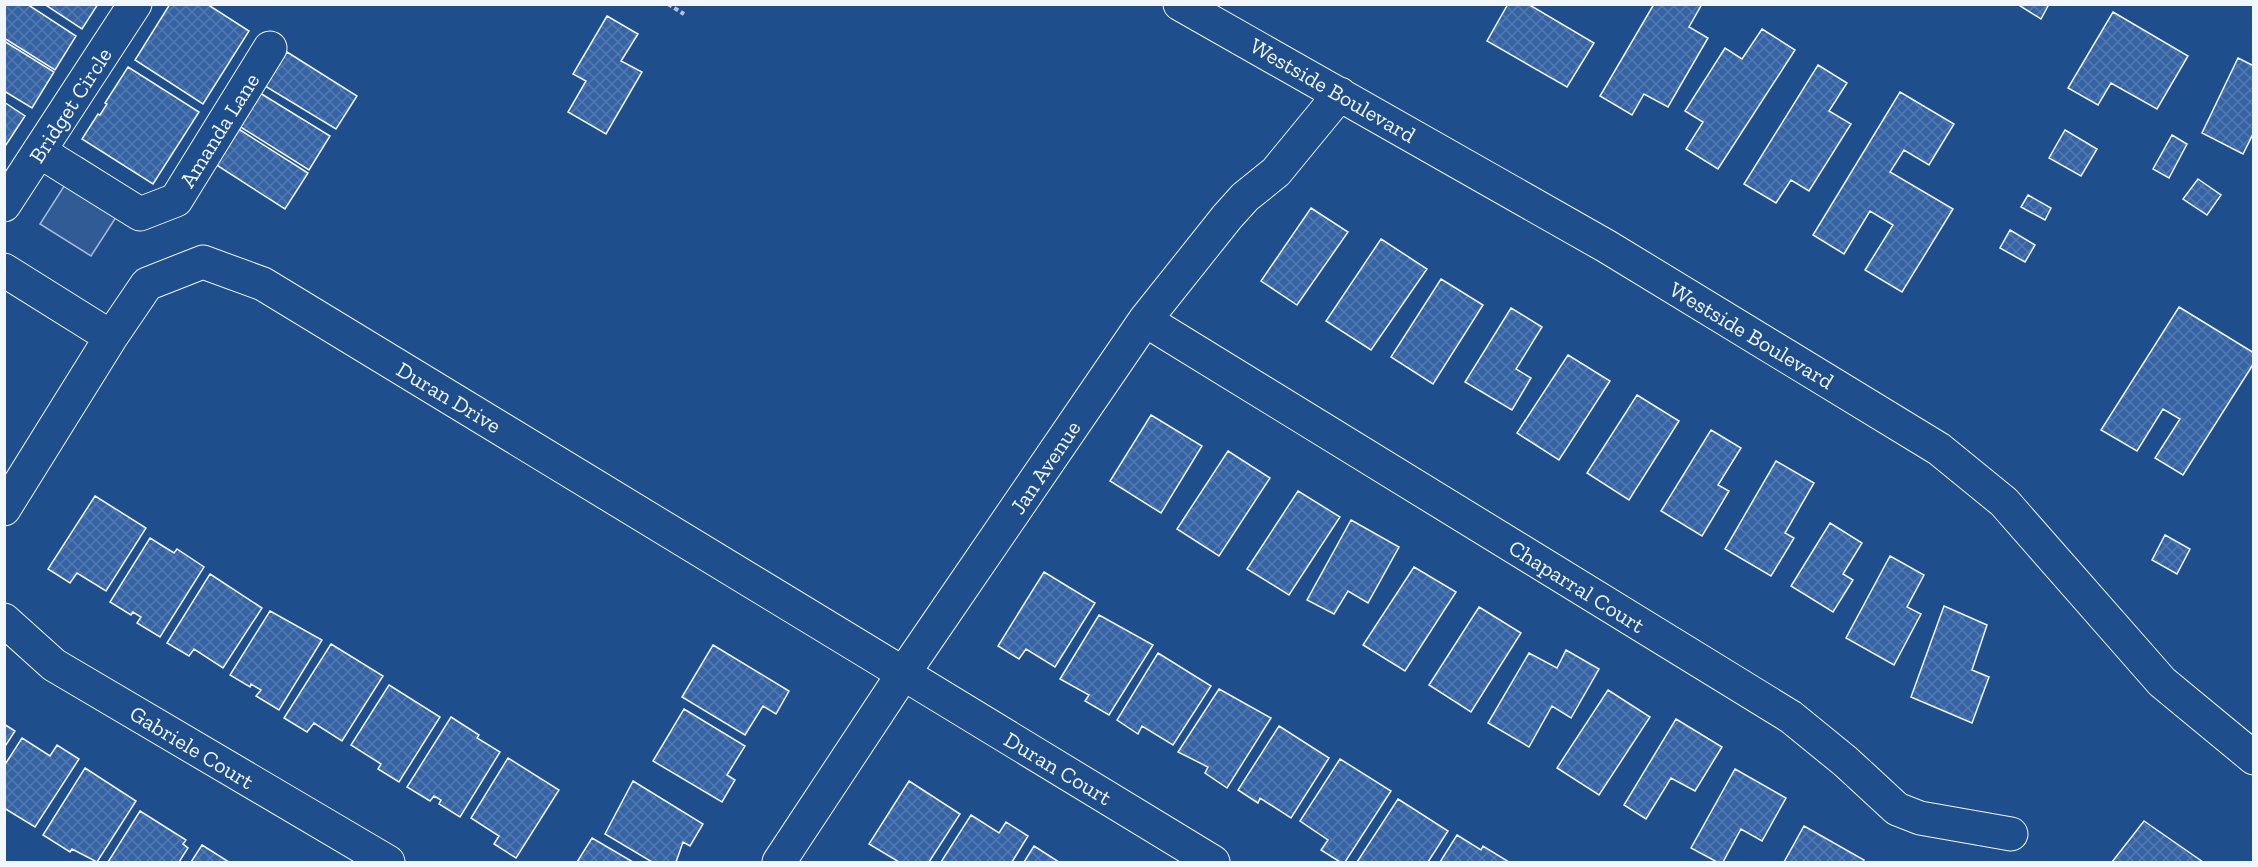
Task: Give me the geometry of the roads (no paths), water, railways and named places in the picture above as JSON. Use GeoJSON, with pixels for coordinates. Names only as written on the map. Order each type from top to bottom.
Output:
{"type":"FeatureCollection","features":[{"type":"Feature","properties":{"kind":"street","name":"Bridget Circle"},"geometry":{"type":"LineString","coordinates":[[4,205],[135,4]]}},
{"type":"Feature","properties":{"kind":"street","name":"Westside Boulevard"},"geometry":{"type":"LineString","coordinates":[[1180,4],[1606,246],[1939,449],[2004,502],[2162,682],[2253,758]]}},
{"type":"Feature","properties":{"kind":"street","name":"Amanda Lane"},"geometry":{"type":"LineString","coordinates":[[39,152],[140,214],[176,200],[270,48]]}},
{"type":"Feature","properties":{"kind":"street","name":"Jan Avenue"},"geometry":{"type":"LineString","coordinates":[[779,862],[903,674],[1145,320],[1245,197],[1276,172],[1340,94]]}},
{"type":"Feature","properties":{"kind":"street","name":"Duran Drive"},"geometry":{"type":"LineString","coordinates":[[111,337],[147,284],[203,262],[263,284],[903,674]]}},
{"type":"Feature","properties":{"kind":"street"},"geometry":{"type":"LineString","coordinates":[[4,270],[111,337],[4,509]]}},
{"type":"Feature","properties":{"kind":"street","name":"Chaparral Court"},"geometry":{"type":"LineString","coordinates":[[1145,320],[1791,717],[1845,761],[1897,809],[1920,818],[2011,834]]}},
{"type":"Feature","properties":{"kind":"street","name":"Gabriele Court"},"geometry":{"type":"LineString","coordinates":[[4,620],[54,665],[388,862]]}},
{"type":"Feature","properties":{"kind":"street","name":"Duran Court"},"geometry":{"type":"LineString","coordinates":[[903,674],[1213,862]]}}]}
